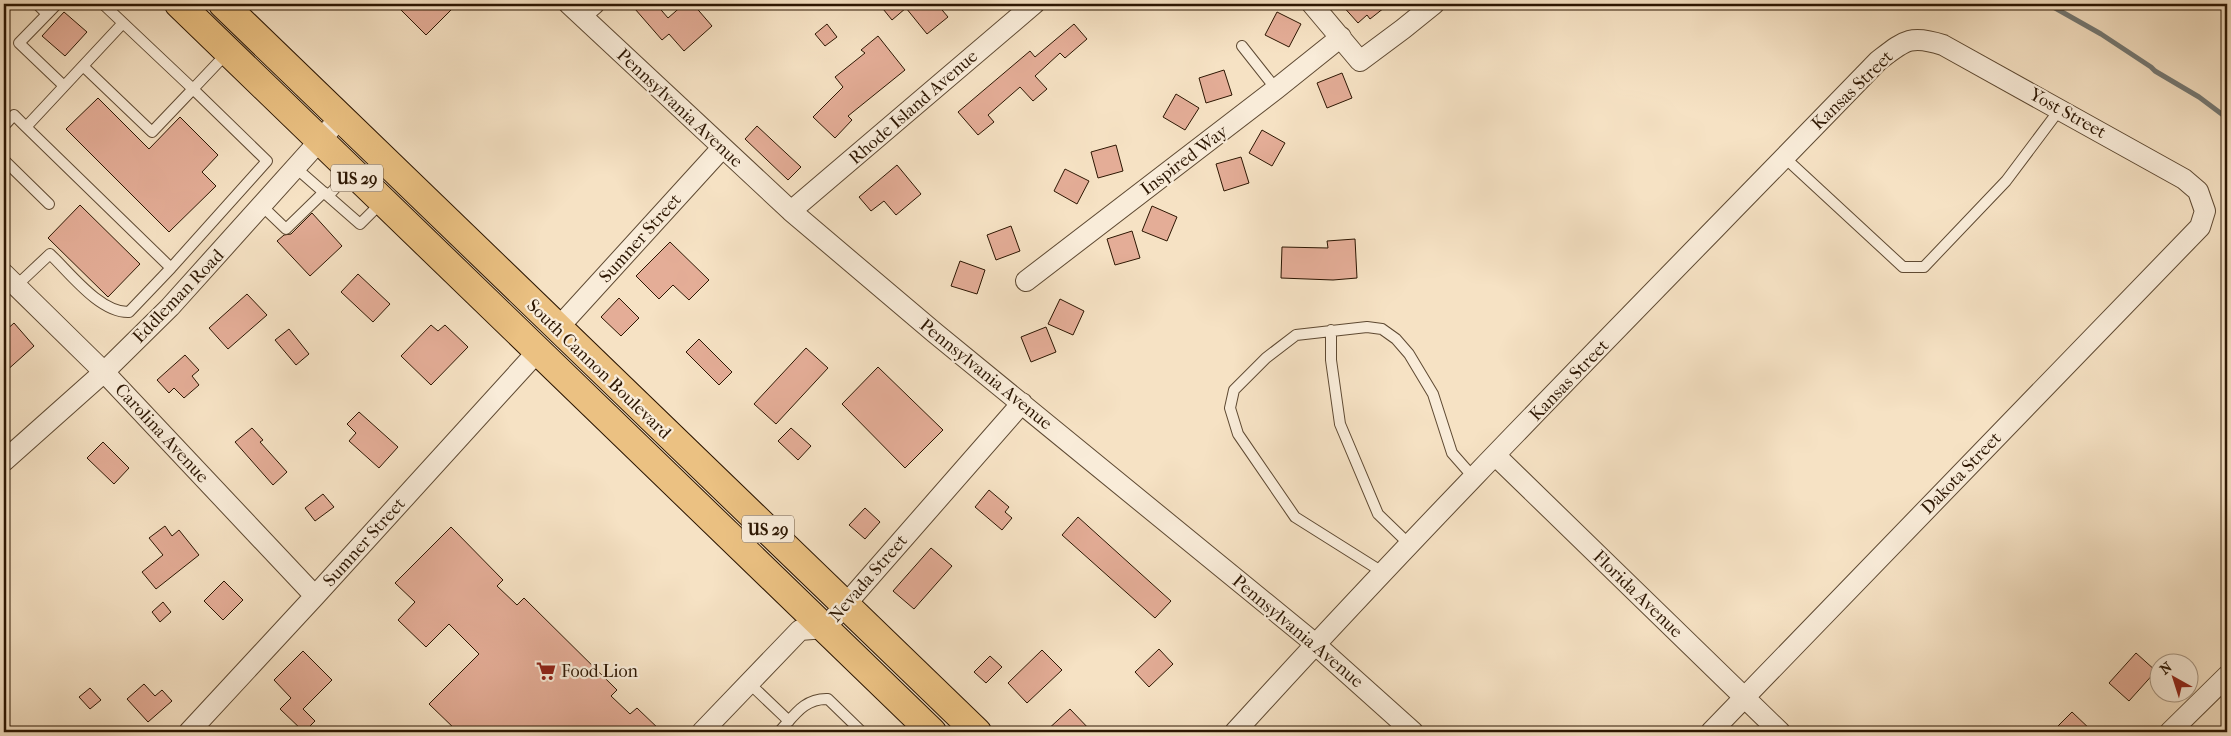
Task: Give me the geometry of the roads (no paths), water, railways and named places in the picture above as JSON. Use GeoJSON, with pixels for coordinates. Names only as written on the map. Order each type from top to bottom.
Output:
{"type":"FeatureCollection","features":[{"type":"Feature","properties":{"kind":"main road","name":"South Cannon Boulevard"},"geometry":{"type":"LineString","coordinates":[[179,4],[350,172],[824,628],[922,729]]}},
{"type":"Feature","properties":{"kind":"main road","name":"South Cannon Boulevard"},"geometry":{"type":"LineString","coordinates":[[223,4],[977,732]]}},
{"type":"Feature","properties":{"kind":"street","name":"Rhode Island Avenue"},"geometry":{"type":"LineString","coordinates":[[791,211],[1034,4]]}},
{"type":"Feature","properties":{"kind":"street"},"geometry":{"type":"LineString","coordinates":[[1312,4],[1360,61],[1403,30],[1434,4]]}},
{"type":"Feature","properties":{"kind":"street","name":"Pennsylvania Avenue"},"geometry":{"type":"LineString","coordinates":[[581,8],[722,148],[791,211],[1315,644],[1413,732]]}},
{"type":"Feature","properties":{"kind":"street","name":"Inspired Way"},"geometry":{"type":"LineString","coordinates":[[1026,281],[1341,37]]}},
{"type":"Feature","properties":{"kind":"street","name":"Yost Street"},"geometry":{"type":"LineString","coordinates":[[1914,39],[1926,39],[1943,45],[2184,179],[2198,191],[2205,211]]}},
{"type":"Feature","properties":{"kind":"street","name":"Kansas Street"},"geometry":{"type":"LineString","coordinates":[[1235,732],[1315,644],[1474,478],[1878,61],[1900,45],[1914,39]]}},
{"type":"Feature","properties":{"kind":"street","name":"Eddleman Road"},"geometry":{"type":"LineString","coordinates":[[4,462],[104,372],[170,308],[340,118]]}},
{"type":"Feature","properties":{"kind":"street","name":"Sumner Street"},"geometry":{"type":"LineString","coordinates":[[558,328],[722,148]]}},
{"type":"Feature","properties":{"kind":"street","name":"Dakota Street"},"geometry":{"type":"LineString","coordinates":[[1711,732],[2200,227],[2205,211]]}},
{"type":"Feature","properties":{"kind":"street","name":"Carolina Avenue"},"geometry":{"type":"LineString","coordinates":[[10,280],[104,372],[315,596]]}},
{"type":"Feature","properties":{"kind":"street","name":"Sumner Street"},"geometry":{"type":"LineString","coordinates":[[189,732],[538,351]]}},
{"type":"Feature","properties":{"kind":"street","name":"Nevada Street"},"geometry":{"type":"LineString","coordinates":[[702,732],[800,630],[824,628],[1022,403]]}},
{"type":"Feature","properties":{"kind":"street","name":"Florida Avenue"},"geometry":{"type":"LineString","coordinates":[[1496,456],[1780,732]]}},
{"type":"Feature","properties":{"kind":"street"},"geometry":{"type":"LineString","coordinates":[[2170,732],[2227,676]]}},
{"type":"Feature","properties":{"kind":"lane"},"geometry":{"type":"LineString","coordinates":[[37,4],[47,14]]}},
{"type":"Feature","properties":{"kind":"lane"},"geometry":{"type":"LineString","coordinates":[[57,4],[19,43],[64,86]]}},
{"type":"Feature","properties":{"kind":"lane"},"geometry":{"type":"LineString","coordinates":[[10,280],[50,254],[102,304],[118,312],[129,312],[268,161],[102,4]]}},
{"type":"Feature","properties":{"kind":"lane"},"geometry":{"type":"LineString","coordinates":[[26,126],[123,23]]}},
{"type":"Feature","properties":{"kind":"lane"},"geometry":{"type":"LineString","coordinates":[[1242,46],[1276,89]]}},
{"type":"Feature","properties":{"kind":"lane"},"geometry":{"type":"LineString","coordinates":[[83,66],[152,132],[228,52]]}},
{"type":"Feature","properties":{"kind":"lane"},"geometry":{"type":"LineString","coordinates":[[1784,157],[1903,267],[1924,267],[2006,181],[2060,109]]}},
{"type":"Feature","properties":{"kind":"lane"},"geometry":{"type":"LineString","coordinates":[[4,126],[14,115],[171,268]]}},
{"type":"Feature","properties":{"kind":"lane"},"geometry":{"type":"LineString","coordinates":[[4,160],[49,204]]}},
{"type":"Feature","properties":{"kind":"lane"},"geometry":{"type":"LineString","coordinates":[[296,168],[360,224],[382,201]]}},
{"type":"Feature","properties":{"kind":"lane"},"geometry":{"type":"LineString","coordinates":[[262,206],[286,229],[350,172]]}},
{"type":"Feature","properties":{"kind":"lane"},"geometry":{"type":"LineString","coordinates":[[1384,573],[1295,517],[1238,434],[1230,408],[1234,390],[1266,358],[1296,335],[1366,327],[1382,329],[1396,339],[1409,354],[1433,394],[1452,453],[1474,478]]}},
{"type":"Feature","properties":{"kind":"lane"},"geometry":{"type":"LineString","coordinates":[[1331,330],[1331,360],[1340,424],[1378,514],[1410,545]]}},
{"type":"Feature","properties":{"kind":"lane"},"geometry":{"type":"LineString","coordinates":[[749,682],[789,721]]}},
{"type":"Feature","properties":{"kind":"lane"},"geometry":{"type":"LineString","coordinates":[[779,732],[804,705],[816,698],[828,698],[862,732]]}},
{"type":"Feature","properties":{"kind":"waterway"},"geometry":{"type":"LineString","coordinates":[[2048,4],[2101,34],[2155,71],[2199,97],[2227,118]]}},
{"type":"Feature","properties":{"kind":"place","name":"Food Lion"},"geometry":{"type":"Point","coordinates":[546,671]}}]}
